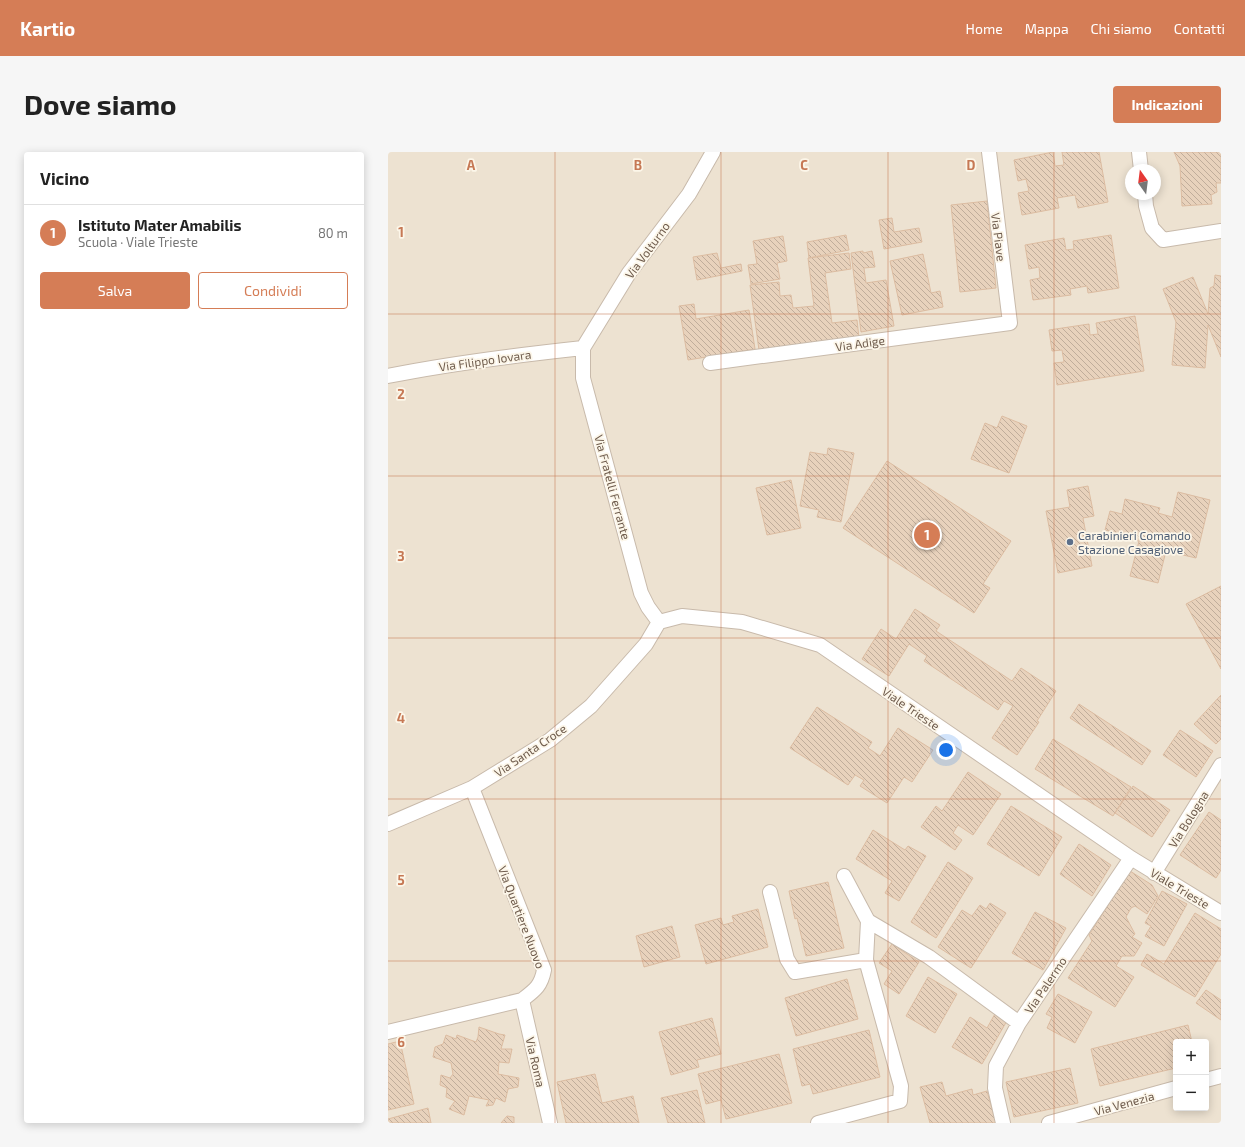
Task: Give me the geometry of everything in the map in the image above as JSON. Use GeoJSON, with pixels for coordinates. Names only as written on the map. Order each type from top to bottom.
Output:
{"type":"FeatureCollection","features":[{"type":"Feature","properties":{"kind":"street","name":"Via Volturno"},"geometry":{"type":"LineString","coordinates":[[584,348],[629,274],[689,194],[713,152]]}},
{"type":"Feature","properties":{"kind":"street","name":"Via Piave"},"geometry":{"type":"LineString","coordinates":[[989,152],[1010,323]]}},
{"type":"Feature","properties":{"kind":"street"},"geometry":{"type":"LineString","coordinates":[[1139,152],[1140,164]]}},
{"type":"Feature","properties":{"kind":"street"},"geometry":{"type":"LineString","coordinates":[[1146,200],[1152,228],[1163,240],[1221,232]]}},
{"type":"Feature","properties":{"kind":"street","name":"Via Adige"},"geometry":{"type":"LineString","coordinates":[[710,363],[1010,323]]}},
{"type":"Feature","properties":{"kind":"street","name":"Via Filippo Iovara"},"geometry":{"type":"LineString","coordinates":[[388,376],[532,353],[584,348]]}},
{"type":"Feature","properties":{"kind":"street","name":"Via Fratelli Ferrante"},"geometry":{"type":"LineString","coordinates":[[584,348],[583,378],[641,593],[648,607],[659,622]]}},
{"type":"Feature","properties":{"kind":"street","name":"Viale Trieste"},"geometry":{"type":"LineString","coordinates":[[659,622],[682,616],[742,622],[820,645],[1131,858],[1221,913]]}},
{"type":"Feature","properties":{"kind":"street","name":"Via Santa Croce"},"geometry":{"type":"LineString","coordinates":[[388,824],[472,788],[550,740],[591,706],[646,644],[659,622]]}},
{"type":"Feature","properties":{"kind":"street","name":"Via Bologna"},"geometry":{"type":"LineString","coordinates":[[1154,873],[1221,765]]}},
{"type":"Feature","properties":{"kind":"street","name":"Via Quartiere Nuovo"},"geometry":{"type":"LineString","coordinates":[[388,1032],[522,1000],[536,989],[542,980],[544,970],[472,788]]}},
{"type":"Feature","properties":{"kind":"street","name":"Via Palermo"},"geometry":{"type":"LineString","coordinates":[[1002,1123],[995,1088],[996,1066],[1019,1023],[1131,858]]}},
{"type":"Feature","properties":{"kind":"street"},"geometry":{"type":"LineString","coordinates":[[818,1123],[900,1101],[901,1086],[866,960],[868,921],[844,876]]}},
{"type":"Feature","properties":{"kind":"street"},"geometry":{"type":"LineString","coordinates":[[770,892],[788,959],[796,972],[866,960]]}},
{"type":"Feature","properties":{"kind":"street"},"geometry":{"type":"LineString","coordinates":[[868,921],[930,957],[1019,1023]]}},
{"type":"Feature","properties":{"kind":"street","name":"Via Roma"},"geometry":{"type":"LineString","coordinates":[[522,1000],[550,1123]]}},
{"type":"Feature","properties":{"kind":"street"},"geometry":{"type":"LineString","coordinates":[[1209,1079],[1221,1076]]}},
{"type":"Feature","properties":{"kind":"street","name":"Via Venezia"},"geometry":{"type":"LineString","coordinates":[[1049,1123],[1173,1089]]}},
{"type":"Feature","properties":{"kind":"shaded area"},"geometry":{"type":"Polygon","coordinates":[[[388,152],[1221,152],[1221,1123],[388,1123],[388,152]]]}},
{"type":"Feature","properties":{"kind":"building"},"geometry":{"type":"Polygon","coordinates":[[[1053,152],[1055,166],[1064,165],[1062,152],[1099,152],[1108,202],[1078,208],[1075,195],[1057,198],[1059,208],[1022,215],[1018,193],[1029,191],[1026,179],[1018,181],[1014,160],[1053,152]]]}},
{"type":"Feature","properties":{"kind":"building"},"geometry":{"type":"Polygon","coordinates":[[[1174,152],[1221,152],[1221,183],[1216,183],[1217,192],[1211,195],[1212,204],[1182,206],[1180,166],[1174,152]]]}},
{"type":"Feature","properties":{"kind":"building"},"geometry":{"type":"Polygon","coordinates":[[[987,201],[996,288],[960,292],[951,205],[987,201]]]}},
{"type":"Feature","properties":{"kind":"building"},"geometry":{"type":"Polygon","coordinates":[[[892,218],[894,232],[919,228],[922,242],[884,249],[879,220],[892,218]]]}},
{"type":"Feature","properties":{"kind":"building"},"geometry":{"type":"Polygon","coordinates":[[[846,235],[849,250],[809,258],[807,242],[846,235]]]}},
{"type":"Feature","properties":{"kind":"building"},"geometry":{"type":"Polygon","coordinates":[[[1111,235],[1119,288],[1088,293],[1087,286],[1070,289],[1071,295],[1033,300],[1030,280],[1040,278],[1039,267],[1029,269],[1025,245],[1064,238],[1066,250],[1074,249],[1073,241],[1111,235]]]}},
{"type":"Feature","properties":{"kind":"building"},"geometry":{"type":"Polygon","coordinates":[[[783,236],[787,261],[777,263],[780,279],[751,284],[748,265],[757,264],[753,241],[783,236]]]}},
{"type":"Feature","properties":{"kind":"building"},"geometry":{"type":"Polygon","coordinates":[[[863,251],[863,253],[872,251],[875,267],[864,268],[866,283],[886,280],[894,326],[861,332],[851,253],[863,251]]]}},
{"type":"Feature","properties":{"kind":"building"},"geometry":{"type":"Polygon","coordinates":[[[717,253],[721,268],[741,264],[742,271],[697,280],[693,257],[717,253]]]}},
{"type":"Feature","properties":{"kind":"building"},"geometry":{"type":"Polygon","coordinates":[[[849,253],[851,269],[825,273],[832,323],[857,320],[859,338],[759,350],[750,285],[779,282],[780,296],[791,295],[793,308],[814,306],[808,258],[849,253]]]}},
{"type":"Feature","properties":{"kind":"building"},"geometry":{"type":"Polygon","coordinates":[[[923,254],[931,293],[940,291],[943,307],[902,315],[890,261],[923,254]]]}},
{"type":"Feature","properties":{"kind":"building"},"geometry":{"type":"Polygon","coordinates":[[[1215,275],[1221,276],[1221,357],[1208,325],[1205,368],[1172,365],[1176,322],[1163,289],[1193,277],[1208,314],[1210,288],[1214,286],[1215,275]]]}},
{"type":"Feature","properties":{"kind":"building"},"geometry":{"type":"Polygon","coordinates":[[[694,304],[696,319],[749,310],[755,349],[688,360],[679,306],[694,304]]]}},
{"type":"Feature","properties":{"kind":"building"},"geometry":{"type":"Polygon","coordinates":[[[1135,316],[1144,371],[1057,385],[1054,363],[1064,362],[1062,350],[1052,351],[1049,330],[1089,324],[1090,335],[1098,334],[1096,323],[1135,316]]]}},
{"type":"Feature","properties":{"kind":"building"},"geometry":{"type":"Polygon","coordinates":[[[1002,416],[1027,426],[1009,473],[971,459],[985,423],[997,428],[1002,416]]]}},
{"type":"Feature","properties":{"kind":"building"},"geometry":{"type":"Polygon","coordinates":[[[828,448],[854,453],[841,522],[817,517],[819,510],[800,506],[810,452],[827,455],[828,448]]]}},
{"type":"Feature","properties":{"kind":"building"},"geometry":{"type":"Polygon","coordinates":[[[887,461],[1011,541],[983,584],[990,588],[974,613],[843,528],[887,461]]]}},
{"type":"Feature","properties":{"kind":"building"},"geometry":{"type":"Polygon","coordinates":[[[791,480],[801,528],[767,535],[756,488],[791,480]]]}},
{"type":"Feature","properties":{"kind":"building","name":"Carabinieri Comando Stazione Casagiove"},"geometry":{"type":"Polygon","coordinates":[[[1088,486],[1094,516],[1083,518],[1092,566],[1058,573],[1046,511],[1070,507],[1067,490],[1088,486]]]}},
{"type":"Feature","properties":{"kind":"building"},"geometry":{"type":"Polygon","coordinates":[[[1178,492],[1210,500],[1196,558],[1166,551],[1158,583],[1130,576],[1139,541],[1119,537],[1119,533],[1105,530],[1110,511],[1122,514],[1125,499],[1160,508],[1158,513],[1172,517],[1178,492]]]}},
{"type":"Feature","properties":{"kind":"building"},"geometry":{"type":"Polygon","coordinates":[[[1221,586],[1221,669],[1186,604],[1221,586]]]}},
{"type":"Feature","properties":{"kind":"building"},"geometry":{"type":"Polygon","coordinates":[[[915,609],[940,625],[936,631],[1012,681],[1021,668],[1056,691],[1037,721],[1039,722],[1017,755],[992,738],[1013,706],[1004,701],[998,710],[924,661],[927,656],[909,644],[889,676],[862,659],[881,629],[896,639],[915,609]]]}},
{"type":"Feature","properties":{"kind":"building"},"geometry":{"type":"Polygon","coordinates":[[[1221,695],[1221,739],[1216,744],[1194,724],[1221,695]]]}},
{"type":"Feature","properties":{"kind":"building"},"geometry":{"type":"Polygon","coordinates":[[[1079,704],[1151,751],[1142,765],[1070,718],[1079,704]]]}},
{"type":"Feature","properties":{"kind":"building"},"geometry":{"type":"Polygon","coordinates":[[[817,707],[872,742],[868,748],[880,756],[898,728],[933,750],[912,782],[904,777],[887,803],[860,786],[864,780],[855,775],[848,785],[790,748],[817,707]]]}},
{"type":"Feature","properties":{"kind":"building"},"geometry":{"type":"Polygon","coordinates":[[[1180,730],[1213,751],[1196,777],[1163,755],[1180,730]]]}},
{"type":"Feature","properties":{"kind":"building"},"geometry":{"type":"Polygon","coordinates":[[[1053,739],[1131,787],[1113,816],[1035,769],[1053,739]]]}},
{"type":"Feature","properties":{"kind":"building"},"geometry":{"type":"Polygon","coordinates":[[[968,772],[1001,794],[973,835],[958,825],[953,833],[962,840],[955,850],[921,827],[936,806],[942,811],[968,772]]]}},
{"type":"Feature","properties":{"kind":"building"},"geometry":{"type":"Polygon","coordinates":[[[1133,786],[1170,810],[1152,837],[1115,813],[1133,786]]]}},
{"type":"Feature","properties":{"kind":"building"},"geometry":{"type":"Polygon","coordinates":[[[1011,806],[1062,837],[1039,876],[987,844],[1011,806]]]}},
{"type":"Feature","properties":{"kind":"building"},"geometry":{"type":"Polygon","coordinates":[[[1209,812],[1221,820],[1221,870],[1216,878],[1180,855],[1209,812]]]}},
{"type":"Feature","properties":{"kind":"building"},"geometry":{"type":"Polygon","coordinates":[[[873,830],[905,850],[908,846],[926,856],[899,901],[885,893],[892,881],[856,859],[873,830]]]}},
{"type":"Feature","properties":{"kind":"building"},"geometry":{"type":"Polygon","coordinates":[[[1079,844],[1111,865],[1092,896],[1060,874],[1079,844]]]}},
{"type":"Feature","properties":{"kind":"building"},"geometry":{"type":"Polygon","coordinates":[[[948,862],[973,878],[936,938],[911,922],[948,862]]]}},
{"type":"Feature","properties":{"kind":"building"},"geometry":{"type":"Polygon","coordinates":[[[1130,871],[1152,885],[1158,896],[1147,914],[1135,906],[1131,908],[1126,917],[1135,934],[1132,937],[1142,943],[1134,956],[1122,956],[1116,966],[1134,977],[1115,1007],[1068,978],[1092,941],[1089,935],[1130,871]]]}},
{"type":"Feature","properties":{"kind":"building"},"geometry":{"type":"Polygon","coordinates":[[[828,882],[844,948],[806,956],[797,918],[795,919],[789,891],[828,882]]]}},
{"type":"Feature","properties":{"kind":"building"},"geometry":{"type":"Polygon","coordinates":[[[1162,891],[1187,904],[1164,946],[1145,936],[1151,926],[1145,923],[1162,891]]]}},
{"type":"Feature","properties":{"kind":"building"},"geometry":{"type":"Polygon","coordinates":[[[990,903],[1006,913],[971,968],[938,947],[962,910],[972,916],[980,905],[986,909],[990,903]]]}},
{"type":"Feature","properties":{"kind":"building"},"geometry":{"type":"Polygon","coordinates":[[[758,909],[768,947],[706,964],[695,925],[721,918],[723,925],[734,922],[732,916],[758,909]]]}},
{"type":"Feature","properties":{"kind":"building"},"geometry":{"type":"Polygon","coordinates":[[[1035,912],[1066,928],[1043,970],[1012,953],[1035,912]]]}},
{"type":"Feature","properties":{"kind":"building"},"geometry":{"type":"Polygon","coordinates":[[[1195,913],[1221,929],[1221,954],[1195,997],[1141,965],[1147,954],[1164,964],[1195,913]]]}},
{"type":"Feature","properties":{"kind":"building"},"geometry":{"type":"Polygon","coordinates":[[[672,926],[680,957],[644,967],[636,936],[672,926]]]}},
{"type":"Feature","properties":{"kind":"building"},"geometry":{"type":"Polygon","coordinates":[[[892,944],[919,962],[899,994],[884,984],[892,971],[879,963],[892,944]]]}},
{"type":"Feature","properties":{"kind":"building"},"geometry":{"type":"Polygon","coordinates":[[[928,977],[957,994],[935,1033],[906,1016],[928,977]]]}},
{"type":"Feature","properties":{"kind":"building"},"geometry":{"type":"Polygon","coordinates":[[[847,979],[858,1019],[796,1036],[785,998],[847,979]]]}},
{"type":"Feature","properties":{"kind":"building"},"geometry":{"type":"Polygon","coordinates":[[[1206,990],[1221,1000],[1221,1020],[1196,1003],[1206,990]]]}},
{"type":"Feature","properties":{"kind":"building"},"geometry":{"type":"Polygon","coordinates":[[[1058,994],[1092,1012],[1075,1043],[1047,1028],[1052,1017],[1046,1014],[1058,994]]]}},
{"type":"Feature","properties":{"kind":"building"},"geometry":{"type":"Polygon","coordinates":[[[996,1012],[1008,1019],[982,1064],[952,1047],[970,1017],[987,1028],[996,1012]]]}},
{"type":"Feature","properties":{"kind":"building"},"geometry":{"type":"Polygon","coordinates":[[[712,1018],[721,1054],[697,1060],[699,1067],[671,1075],[659,1032],[712,1018]]]}},
{"type":"Feature","properties":{"kind":"building"},"geometry":{"type":"Polygon","coordinates":[[[1188,1025],[1191,1039],[1173,1039],[1173,1069],[1100,1086],[1091,1049],[1188,1025]]]}},
{"type":"Feature","properties":{"kind":"building"},"geometry":{"type":"Polygon","coordinates":[[[479,1027],[505,1035],[501,1049],[512,1049],[509,1063],[499,1062],[498,1074],[519,1078],[518,1087],[508,1089],[505,1102],[496,1098],[493,1105],[486,1106],[489,1100],[469,1096],[464,1115],[449,1109],[455,1101],[446,1097],[447,1088],[440,1085],[441,1075],[450,1078],[453,1074],[451,1063],[433,1057],[435,1047],[443,1044],[446,1035],[456,1039],[457,1035],[476,1042],[479,1027]]]}},
{"type":"Feature","properties":{"kind":"building"},"geometry":{"type":"Polygon","coordinates":[[[869,1030],[880,1077],[813,1094],[810,1084],[802,1086],[793,1049],[869,1030]]]}},
{"type":"Feature","properties":{"kind":"building"},"geometry":{"type":"Polygon","coordinates":[[[400,1041],[414,1104],[388,1110],[388,1044],[400,1041]]]}},
{"type":"Feature","properties":{"kind":"building"},"geometry":{"type":"Polygon","coordinates":[[[779,1054],[792,1103],[726,1119],[721,1100],[706,1104],[698,1074],[779,1054]]]}},
{"type":"Feature","properties":{"kind":"building"},"geometry":{"type":"Polygon","coordinates":[[[1070,1068],[1078,1103],[1014,1117],[1006,1082],[1070,1068]]]}},
{"type":"Feature","properties":{"kind":"building"},"geometry":{"type":"Polygon","coordinates":[[[595,1074],[602,1103],[633,1096],[639,1123],[566,1123],[557,1082],[595,1074]]]}},
{"type":"Feature","properties":{"kind":"building"},"geometry":{"type":"Polygon","coordinates":[[[942,1082],[946,1096],[972,1089],[973,1095],[987,1091],[996,1123],[930,1123],[920,1087],[942,1082]]]}},
{"type":"Feature","properties":{"kind":"building"},"geometry":{"type":"Polygon","coordinates":[[[697,1090],[705,1123],[668,1123],[661,1098],[697,1090]]]}},
{"type":"Feature","properties":{"kind":"building"},"geometry":{"type":"Polygon","coordinates":[[[428,1108],[431,1123],[388,1123],[388,1119],[428,1108]]]}},
{"type":"Feature","properties":{"kind":"building"},"geometry":{"type":"Polygon","coordinates":[[[507,1116],[514,1117],[514,1123],[501,1123],[507,1116]]]}},
{"type":"Feature","properties":{"kind":"place","name":"Istituto Mater Amabilis"},"geometry":{"type":"Point","coordinates":[927,535]}},
{"type":"Feature","properties":{"kind":"place","name":"Carabinieri Comando Stazione Casagiove"},"geometry":{"type":"Point","coordinates":[1070,542]}}]}
